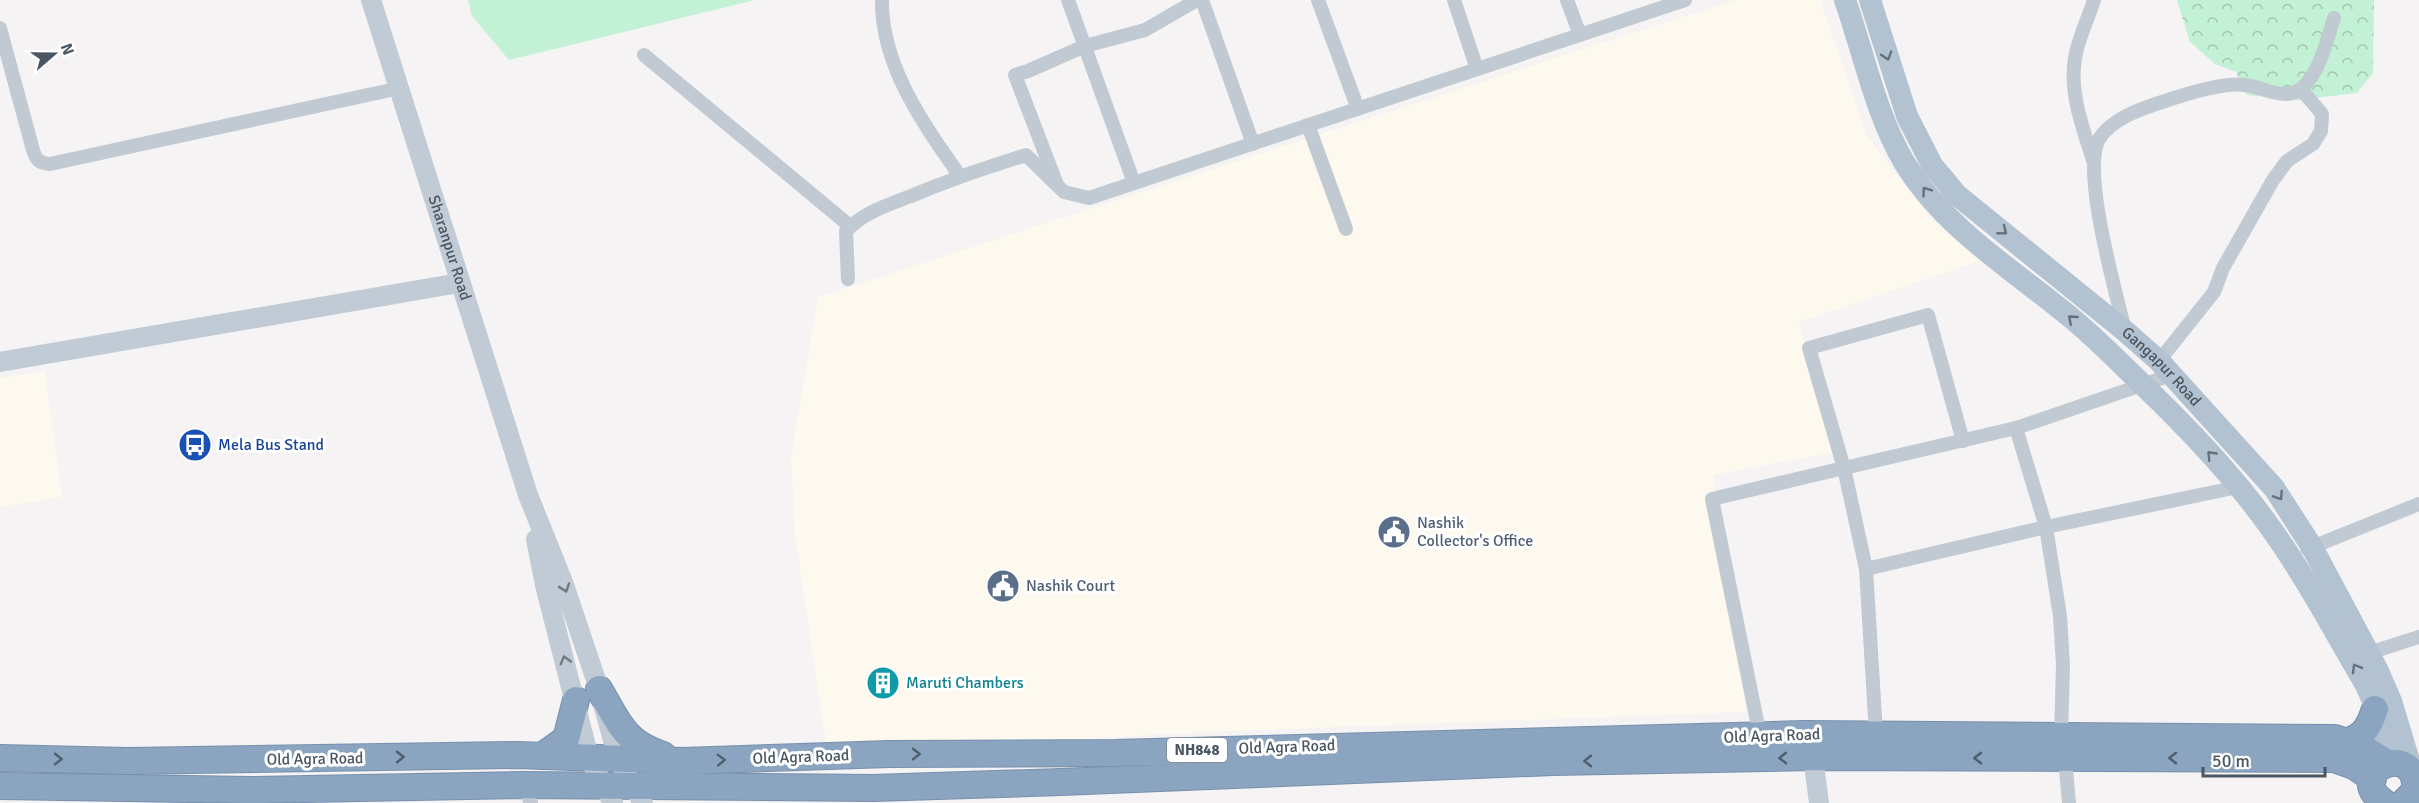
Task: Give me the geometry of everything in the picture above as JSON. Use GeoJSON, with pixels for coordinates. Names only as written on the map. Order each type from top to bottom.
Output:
{"type":"FeatureCollection","features":[{"type":"Feature","properties":{"kind":"highway"},"geometry":{"type":"LineString","coordinates":[[599,689],[627,735],[636,744],[644,749],[682,761]]}},
{"type":"Feature","properties":{"kind":"highway"},"geometry":{"type":"LineString","coordinates":[[542,756],[566,739],[576,700]]}},
{"type":"Feature","properties":{"kind":"highway"},"geometry":{"type":"LineString","coordinates":[[2347,742],[2361,736],[2369,728],[2375,709]]}},
{"type":"Feature","properties":{"kind":"highway","name":"Old Agra Road"},"geometry":{"type":"LineString","coordinates":[[0,758],[138,760],[542,756],[682,761],[889,754],[1115,753],[1760,736],[1808,746],[1876,734],[2063,747],[2334,759],[2380,771]]}},
{"type":"Feature","properties":{"kind":"highway","name":"Old Agra Road"},"geometry":{"type":"LineString","coordinates":[[0,786],[527,794],[553,786],[609,795],[874,795],[1061,782],[1553,762],[1808,746],[2063,747],[2335,738],[2362,747],[2380,771]]}},
{"type":"Feature","properties":{"kind":"highway","name":"NH848"},"geometry":{"type":"LineString","coordinates":[[2380,771],[2401,763],[2415,775]]}},
{"type":"Feature","properties":{"kind":"highway"},"geometry":{"type":"LineString","coordinates":[[2380,771],[2375,793],[2385,803]]}},
{"type":"Feature","properties":{"kind":"highway"},"geometry":{"type":"LineString","coordinates":[[2403,803],[2415,791],[2415,775]]}},
{"type":"Feature","properties":{"kind":"highway"},"geometry":{"type":"LineString","coordinates":[[553,786],[582,803]]}},
{"type":"Feature","properties":{"kind":"main road","name":"Sharanpur Road"},"geometry":{"type":"LineString","coordinates":[[371,0],[528,495],[562,582],[599,689],[618,759],[639,795]]}},
{"type":"Feature","properties":{"kind":"main road","name":"Gangapur Road"},"geometry":{"type":"LineString","coordinates":[[1845,0],[1876,100],[1904,162],[1931,199],[1956,225],[2072,318],[2144,386],[2223,467],[2271,529],[2366,686],[2375,709],[2380,771]]}},
{"type":"Feature","properties":{"kind":"main road","name":"Gangapur Road"},"geometry":{"type":"LineString","coordinates":[[1870,0],[1907,116],[1932,165],[1957,195],[2125,331],[2165,368],[2274,488],[2312,547],[2412,738],[2415,775]]}},
{"type":"Feature","properties":{"kind":"main road"},"geometry":{"type":"LineString","coordinates":[[0,362],[459,283]]}},
{"type":"Feature","properties":{"kind":"main road","name":"Sharanpur Road"},"geometry":{"type":"LineString","coordinates":[[528,495],[545,585],[589,758],[609,795]]}},
{"type":"Feature","properties":{"kind":"main road"},"geometry":{"type":"LineString","coordinates":[[1808,746],[1819,803]]}},
{"type":"Feature","properties":{"kind":"street"},"geometry":{"type":"LineString","coordinates":[[882,0],[882,16],[896,67],[913,104],[960,176]]}},
{"type":"Feature","properties":{"kind":"street"},"geometry":{"type":"LineString","coordinates":[[1068,0],[1134,183]]}},
{"type":"Feature","properties":{"kind":"street"},"geometry":{"type":"LineString","coordinates":[[1057,187],[1015,75],[1085,46],[1145,30],[1197,0]]}},
{"type":"Feature","properties":{"kind":"street"},"geometry":{"type":"LineString","coordinates":[[1202,0],[1253,144]]}},
{"type":"Feature","properties":{"kind":"street"},"geometry":{"type":"LineString","coordinates":[[1318,0],[1358,109]]}},
{"type":"Feature","properties":{"kind":"street"},"geometry":{"type":"LineString","coordinates":[[1454,0],[1477,69]]}},
{"type":"Feature","properties":{"kind":"street"},"geometry":{"type":"LineString","coordinates":[[1567,0],[1580,35]]}},
{"type":"Feature","properties":{"kind":"street"},"geometry":{"type":"LineString","coordinates":[[2094,0],[2075,59],[2074,85],[2077,106],[2093,160],[2099,222],[2125,331]]}},
{"type":"Feature","properties":{"kind":"street"},"geometry":{"type":"LineString","coordinates":[[848,279],[846,231],[850,226],[873,211],[960,176],[1026,155],[1064,192],[1089,198],[1681,1]]}},
{"type":"Feature","properties":{"kind":"street"},"geometry":{"type":"LineString","coordinates":[[2093,160],[2099,139],[2114,124],[2155,104],[2200,90],[2244,84],[2281,94],[2301,89],[2311,78],[2334,18]]}},
{"type":"Feature","properties":{"kind":"street"},"geometry":{"type":"LineString","coordinates":[[0,28],[33,150],[36,159],[42,164],[400,88]]}},
{"type":"Feature","properties":{"kind":"street"},"geometry":{"type":"LineString","coordinates":[[644,55],[850,226]]}},
{"type":"Feature","properties":{"kind":"street"},"geometry":{"type":"LineString","coordinates":[[1760,736],[1712,499],[2016,428],[2144,386],[2165,368],[2214,292],[2223,268],[2272,180],[2288,161],[2313,144],[2321,131],[2322,114],[2301,89]]}},
{"type":"Feature","properties":{"kind":"street"},"geometry":{"type":"LineString","coordinates":[[1308,125],[1346,229]]}},
{"type":"Feature","properties":{"kind":"street"},"geometry":{"type":"LineString","coordinates":[[1876,734],[1866,569],[1844,468],[1809,348],[1928,315],[1964,441]]}},
{"type":"Feature","properties":{"kind":"street"},"geometry":{"type":"LineString","coordinates":[[2016,428],[2046,527],[2061,626],[2063,747],[2069,803]]}},
{"type":"Feature","properties":{"kind":"street"},"geometry":{"type":"LineString","coordinates":[[1866,569],[2046,527],[2238,487]]}},
{"type":"Feature","properties":{"kind":"street"},"geometry":{"type":"LineString","coordinates":[[2289,556],[2419,504]]}},
{"type":"Feature","properties":{"kind":"street"},"geometry":{"type":"LineString","coordinates":[[2369,653],[2419,637]]}},
{"type":"Feature","properties":{"kind":"shaded area"},"geometry":{"type":"Polygon","coordinates":[[[1735,0],[1820,0],[1868,138],[1931,218],[1980,261],[1799,322],[1832,453],[1713,475],[1746,712],[1229,731],[827,752],[795,534],[791,458],[818,297],[1735,0]]]}},
{"type":"Feature","properties":{"kind":"shaded area"},"geometry":{"type":"Polygon","coordinates":[[[45,371],[62,497],[0,507],[0,378],[45,371]]]}},
{"type":"Feature","properties":{"kind":"green space"},"geometry":{"type":"Polygon","coordinates":[[[468,0],[755,0],[509,60],[472,16],[468,0]]]}},
{"type":"Feature","properties":{"kind":"green space"},"geometry":{"type":"Polygon","coordinates":[[[2177,0],[2374,0],[2373,73],[2357,93],[2297,100],[2247,95],[2236,72],[2215,64],[2190,42],[2177,0]]]}},
{"type":"Feature","properties":{"kind":"place","name":"Mela Bus Stand"},"geometry":{"type":"Point","coordinates":[195,445]}},
{"type":"Feature","properties":{"kind":"place","name":"Nashik Collector's Office"},"geometry":{"type":"Point","coordinates":[1394,532]}},
{"type":"Feature","properties":{"kind":"place","name":"Nashik Court"},"geometry":{"type":"Point","coordinates":[1003,586]}},
{"type":"Feature","properties":{"kind":"place","name":"Maruti Chambers"},"geometry":{"type":"Point","coordinates":[883,683]}}]}
